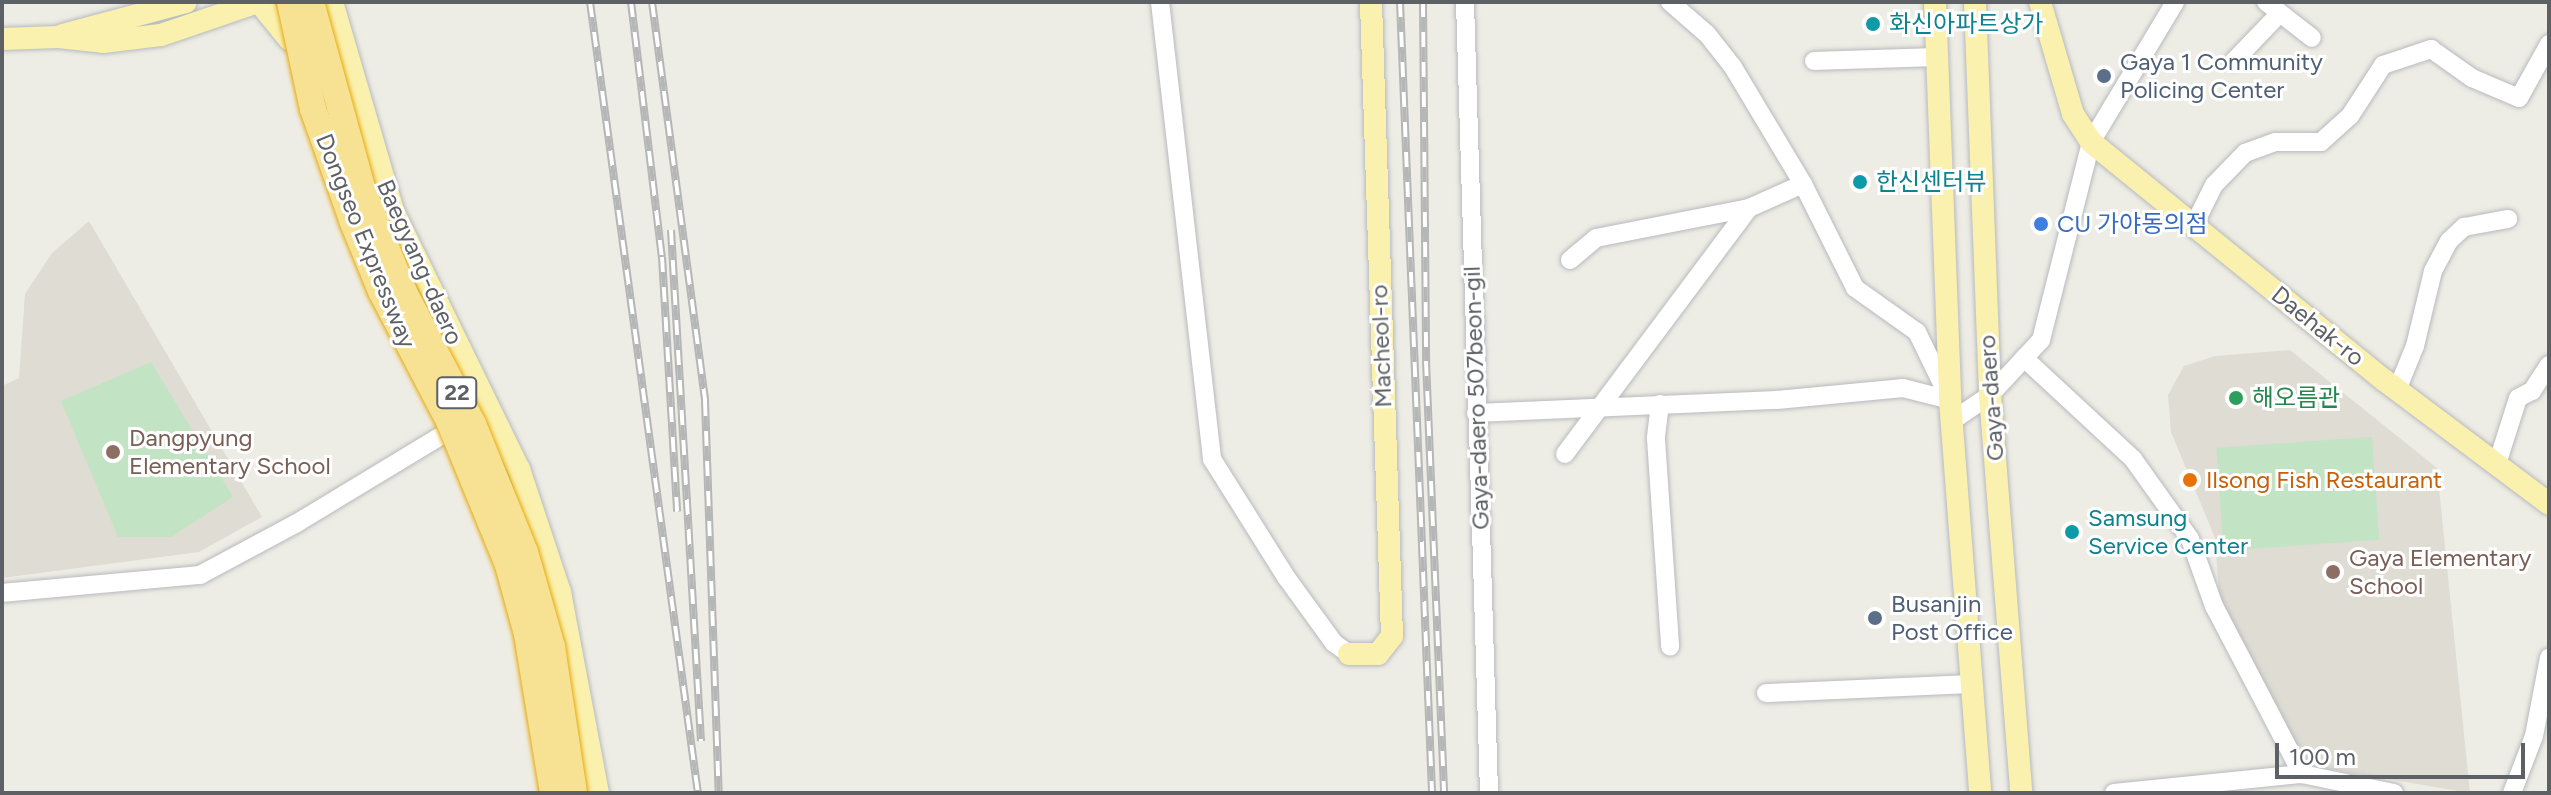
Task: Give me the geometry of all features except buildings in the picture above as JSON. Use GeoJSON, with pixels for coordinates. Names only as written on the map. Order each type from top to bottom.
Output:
{"type":"FeatureCollection","features":[{"type":"Feature","properties":{"kind":"highway","name":"Dongseo Expressway"},"geometry":{"type":"LineString","coordinates":[[290,2],[313,109],[352,220],[381,291],[449,421],[508,565],[527,634],[553,793]]}},
{"type":"Feature","properties":{"kind":"highway","name":"Dongseo Expressway"},"geometry":{"type":"LineString","coordinates":[[311,2],[363,191],[404,292],[473,424],[525,552],[552,647],[574,793]]}},
{"type":"Feature","properties":{"kind":"main road"},"geometry":{"type":"LineString","coordinates":[[58,37],[186,2]]}},
{"type":"Feature","properties":{"kind":"main road"},"geometry":{"type":"LineString","coordinates":[[2,39],[58,37],[103,42],[161,35],[258,2],[289,39]]}},
{"type":"Feature","properties":{"kind":"main road"},"geometry":{"type":"LineString","coordinates":[[282,2],[289,39],[332,191],[369,281],[445,433],[477,510],[519,646],[541,793]]}},
{"type":"Feature","properties":{"kind":"main road","name":"Baegyang-daero"},"geometry":{"type":"LineString","coordinates":[[332,2],[393,211],[519,469],[560,592],[598,793]]}},
{"type":"Feature","properties":{"kind":"main road","name":"Macheol-ro"},"geometry":{"type":"LineString","coordinates":[[1349,654],[1378,654],[1392,636],[1371,2]]}},
{"type":"Feature","properties":{"kind":"main road","name":"Gaya-daero"},"geometry":{"type":"LineString","coordinates":[[1935,2],[1951,410],[1980,793]]}},
{"type":"Feature","properties":{"kind":"main road","name":"Gaya-daero"},"geometry":{"type":"LineString","coordinates":[[1975,2],[1990,395],[2021,793]]}},
{"type":"Feature","properties":{"kind":"main road","name":"Daehak-ro"},"geometry":{"type":"LineString","coordinates":[[2040,2],[2073,114],[2091,142],[2397,390],[2549,504]]}},
{"type":"Feature","properties":{"kind":"street"},"geometry":{"type":"LineString","coordinates":[[1160,2],[1212,459],[1286,577],[1334,643],[1349,654]]}},
{"type":"Feature","properties":{"kind":"street","name":"Gaya-daero 507beon-gil"},"geometry":{"type":"LineString","coordinates":[[1465,2],[1489,793]]}},
{"type":"Feature","properties":{"kind":"street"},"geometry":{"type":"LineString","coordinates":[[1670,2],[1707,34],[1733,67],[1803,184],[1855,288],[1917,332],[1951,410]]}},
{"type":"Feature","properties":{"kind":"street"},"geometry":{"type":"LineString","coordinates":[[1476,413],[1903,388],[1951,410],[1990,395],[2041,340],[2091,142],[2175,2]]}},
{"type":"Feature","properties":{"kind":"street"},"geometry":{"type":"LineString","coordinates":[[2234,61],[2273,8],[2312,38]]}},
{"type":"Feature","properties":{"kind":"street"},"geometry":{"type":"LineString","coordinates":[[2194,225],[2214,185],[2245,153],[2275,142],[2321,142],[2350,116],[2383,65],[2431,49],[2472,78],[2519,98],[2549,44]]}},
{"type":"Feature","properties":{"kind":"street"},"geometry":{"type":"LineString","coordinates":[[1814,61],[1936,57]]}},
{"type":"Feature","properties":{"kind":"street"},"geometry":{"type":"LineString","coordinates":[[1570,260],[1596,238],[1749,208],[1803,184]]}},
{"type":"Feature","properties":{"kind":"street"},"geometry":{"type":"LineString","coordinates":[[1565,454],[1749,208]]}},
{"type":"Feature","properties":{"kind":"street"},"geometry":{"type":"LineString","coordinates":[[2397,390],[2415,346],[2433,271],[2449,241],[2464,227],[2508,219]]}},
{"type":"Feature","properties":{"kind":"street"},"geometry":{"type":"LineString","coordinates":[[2024,358],[2133,459],[2190,539],[2214,606],[2302,774]]}},
{"type":"Feature","properties":{"kind":"street"},"geometry":{"type":"LineString","coordinates":[[2497,464],[2518,398],[2532,391],[2549,365]]}},
{"type":"Feature","properties":{"kind":"street"},"geometry":{"type":"LineString","coordinates":[[1660,404],[1656,439],[1670,647]]}},
{"type":"Feature","properties":{"kind":"street"},"geometry":{"type":"LineString","coordinates":[[2,593],[200,575],[297,523],[488,407]]}},
{"type":"Feature","properties":{"kind":"street"},"geometry":{"type":"LineString","coordinates":[[2512,793],[2534,736],[2549,657]]}},
{"type":"Feature","properties":{"kind":"street"},"geometry":{"type":"LineString","coordinates":[[1766,693],[1973,684]]}},
{"type":"Feature","properties":{"kind":"street"},"geometry":{"type":"LineString","coordinates":[[2114,793],[2254,786],[2302,774],[2346,788],[2394,793]]}},
{"type":"Feature","properties":{"kind":"shaded area","name":"Dangpyung Elementary School"},"geometry":{"type":"Polygon","coordinates":[[[89,221],[262,517],[199,552],[2,578],[2,386],[19,378],[25,294],[52,253],[89,221]]]}},
{"type":"Feature","properties":{"kind":"shaded area","name":"Gaya Elementary School"},"geometry":{"type":"Polygon","coordinates":[[[2290,350],[2437,468],[2470,793],[2300,764],[2220,606],[2215,538],[2171,432],[2168,395],[2184,366],[2215,356],[2290,350]]]}},
{"type":"Feature","properties":{"kind":"green space"},"geometry":{"type":"Polygon","coordinates":[[[151,362],[233,497],[171,537],[118,537],[61,401],[151,362]]]}},
{"type":"Feature","properties":{"kind":"green space"},"geometry":{"type":"Polygon","coordinates":[[[2372,437],[2379,540],[2224,551],[2216,448],[2372,437]]]}},
{"type":"Feature","properties":{"kind":"railway"},"geometry":{"type":"LineString","coordinates":[[590,2],[698,793]]}},
{"type":"Feature","properties":{"kind":"railway"},"geometry":{"type":"LineString","coordinates":[[631,2],[662,257],[677,512]]}},
{"type":"Feature","properties":{"kind":"railway"},"geometry":{"type":"LineString","coordinates":[[652,2],[705,401],[719,793]]}},
{"type":"Feature","properties":{"kind":"railway"},"geometry":{"type":"LineString","coordinates":[[1400,2],[1432,793]]}},
{"type":"Feature","properties":{"kind":"railway"},"geometry":{"type":"LineString","coordinates":[[1423,2],[1426,361],[1444,793]]}},
{"type":"Feature","properties":{"kind":"railway"},"geometry":{"type":"LineString","coordinates":[[671,230],[701,741]]}},
{"type":"Feature","properties":{"kind":"place","name":"화신아파트상가"},"geometry":{"type":"Point","coordinates":[1873,24]}},
{"type":"Feature","properties":{"kind":"place","name":"Gaya 1 Community Policing Center"},"geometry":{"type":"Point","coordinates":[2104,76]}},
{"type":"Feature","properties":{"kind":"place","name":"한신센터뷰"},"geometry":{"type":"Point","coordinates":[1860,182]}},
{"type":"Feature","properties":{"kind":"place","name":"CU 가야동의점"},"geometry":{"type":"Point","coordinates":[2041,224]}},
{"type":"Feature","properties":{"kind":"place","name":"해오름관"},"geometry":{"type":"Point","coordinates":[2236,398]}},
{"type":"Feature","properties":{"kind":"place","name":"Dangpyung Elementary School"},"geometry":{"type":"Point","coordinates":[113,452]}},
{"type":"Feature","properties":{"kind":"place","name":"Ilsong Fish Restaurant"},"geometry":{"type":"Point","coordinates":[2190,480]}},
{"type":"Feature","properties":{"kind":"place","name":"Samsung Service Center"},"geometry":{"type":"Point","coordinates":[2072,532]}},
{"type":"Feature","properties":{"kind":"place","name":"Gaya Elementary School"},"geometry":{"type":"Point","coordinates":[2333,572]}},
{"type":"Feature","properties":{"kind":"place","name":"Busanjin Post Office"},"geometry":{"type":"Point","coordinates":[1875,618]}}]}
